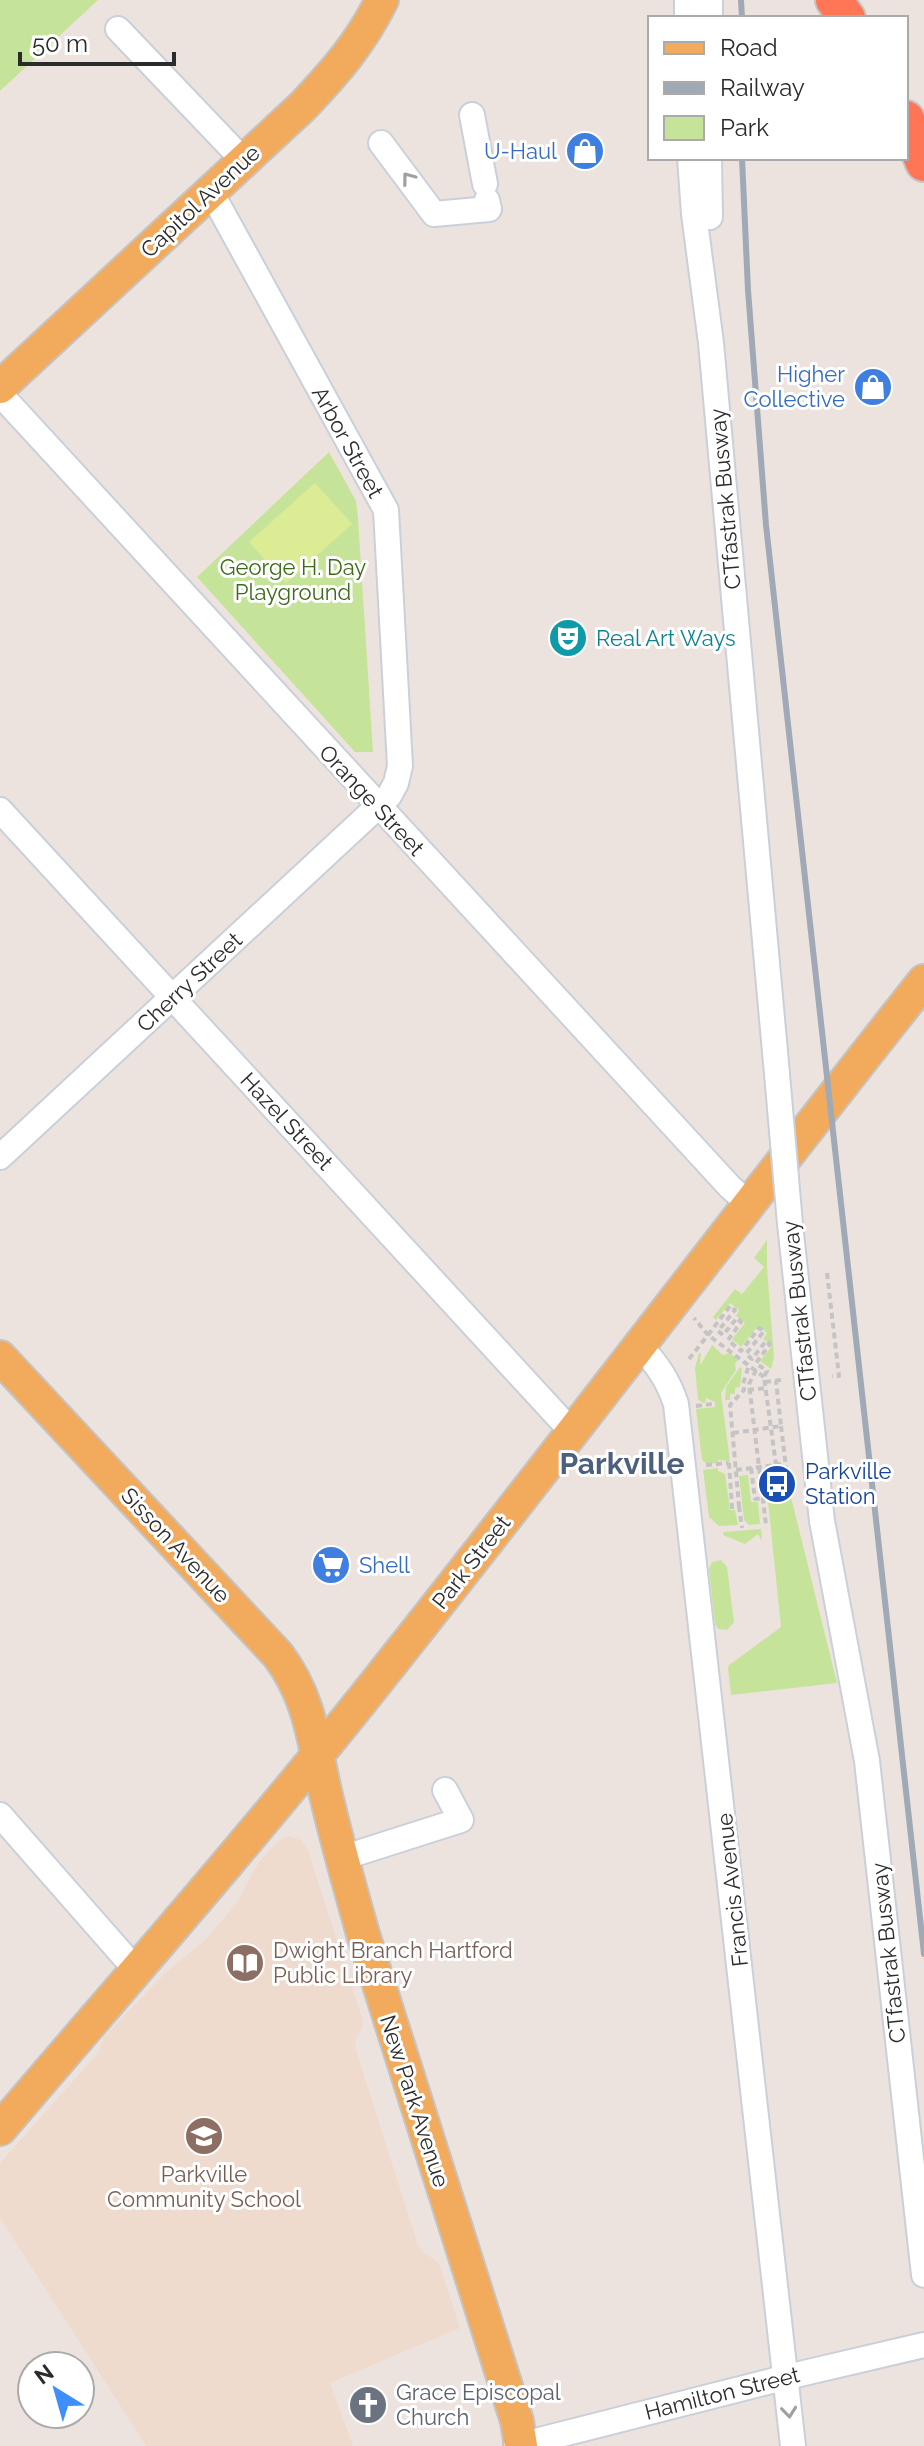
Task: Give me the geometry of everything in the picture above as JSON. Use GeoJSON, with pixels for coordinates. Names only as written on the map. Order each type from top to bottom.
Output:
{"type":"FeatureCollection","features":[{"type":"Feature","properties":{"kind":"highway"},"geometry":{"type":"LineString","coordinates":[[908,124],[924,163]]}},
{"type":"Feature","properties":{"kind":"main road","name":"Capitol Avenue"},"geometry":{"type":"LineString","coordinates":[[0,387],[303,106],[349,56],[369,27],[382,0]]}},
{"type":"Feature","properties":{"kind":"main road","name":"Park Street"},"geometry":{"type":"LineString","coordinates":[[0,2129],[318,1754],[573,1433],[748,1203],[924,981]]}},
{"type":"Feature","properties":{"kind":"main road","name":"Sisson Avenue"},"geometry":{"type":"LineString","coordinates":[[0,1357],[278,1655],[300,1688],[318,1754]]}},
{"type":"Feature","properties":{"kind":"main road","name":"New Park Avenue"},"geometry":{"type":"LineString","coordinates":[[318,1754],[342,1858],[382,1997],[517,2421],[519,2445]]}},
{"type":"Feature","properties":{"kind":"street"},"geometry":{"type":"LineString","coordinates":[[118,29],[244,161]]}},
{"type":"Feature","properties":{"kind":"street"},"geometry":{"type":"LineString","coordinates":[[381,143],[434,214],[489,209],[472,115]]}},
{"type":"Feature","properties":{"kind":"street","name":"CTfastrak Busway"},"geometry":{"type":"LineString","coordinates":[[690,160],[711,343],[794,1269],[822,1521],[867,1761],[924,2275]]}},
{"type":"Feature","properties":{"kind":"street","name":"CTfastrak Busway"},"geometry":{"type":"LineString","coordinates":[[709,160],[711,343]]}},
{"type":"Feature","properties":{"kind":"street","name":"Arbor Street"},"geometry":{"type":"LineString","coordinates":[[211,192],[386,510],[400,766],[389,796],[378,806]]}},
{"type":"Feature","properties":{"kind":"street","name":"Orange Street"},"geometry":{"type":"LineString","coordinates":[[0,394],[748,1203]]}},
{"type":"Feature","properties":{"kind":"street","name":"Cherry Street"},"geometry":{"type":"LineString","coordinates":[[0,1157],[378,806]]}},
{"type":"Feature","properties":{"kind":"street","name":"Hazel Street"},"geometry":{"type":"LineString","coordinates":[[0,810],[573,1433]]}},
{"type":"Feature","properties":{"kind":"street","name":"Francis Avenue"},"geometry":{"type":"LineString","coordinates":[[640,1346],[669,1383],[676,1404],[793,2446]]}},
{"type":"Feature","properties":{"kind":"street"},"geometry":{"type":"LineString","coordinates":[[342,1858],[461,1820],[445,1790]]}},
{"type":"Feature","properties":{"kind":"street"},"geometry":{"type":"LineString","coordinates":[[0,1815],[136,1970]]}},
{"type":"Feature","properties":{"kind":"street","name":"Hamilton Street"},"geometry":{"type":"LineString","coordinates":[[519,2445],[924,2345]]}},
{"type":"Feature","properties":{"kind":"path"},"geometry":{"type":"LineString","coordinates":[[827,1273],[839,1376],[832,1376]]}},
{"type":"Feature","properties":{"kind":"path"},"geometry":{"type":"LineString","coordinates":[[689,1359],[730,1306],[735,1310],[718,1331],[723,1335],[737,1318],[741,1322],[728,1340],[741,1351],[759,1328],[764,1331],[746,1354],[752,1359],[766,1341],[770,1344],[756,1363],[767,1371],[765,1382],[776,1465]]}},
{"type":"Feature","properties":{"kind":"path"},"geometry":{"type":"LineString","coordinates":[[691,1315],[708,1335],[756,1370],[765,1382]]}},
{"type":"Feature","properties":{"kind":"path"},"geometry":{"type":"LineString","coordinates":[[749,1365],[743,1384],[755,1430],[766,1525]]}},
{"type":"Feature","properties":{"kind":"path"},"geometry":{"type":"LineString","coordinates":[[747,1390],[756,1370]]}},
{"type":"Feature","properties":{"kind":"path"},"geometry":{"type":"LineString","coordinates":[[736,1470],[779,1464],[785,1485],[779,1381],[765,1382],[747,1390],[730,1405],[739,1506],[742,1528]]}},
{"type":"Feature","properties":{"kind":"path"},"geometry":{"type":"LineString","coordinates":[[694,1407],[713,1404]]}},
{"type":"Feature","properties":{"kind":"path"},"geometry":{"type":"LineString","coordinates":[[732,1433],[781,1426]]}},
{"type":"Feature","properties":{"kind":"path"},"geometry":{"type":"LineString","coordinates":[[714,1465],[735,1462]]}},
{"type":"Feature","properties":{"kind":"path"},"geometry":{"type":"LineString","coordinates":[[729,1463],[732,1507],[739,1506]]}},
{"type":"Feature","properties":{"kind":"path"},"geometry":{"type":"LineString","coordinates":[[751,1468],[755,1499],[763,1498]]}},
{"type":"Feature","properties":{"kind":"path"},"geometry":{"type":"LineString","coordinates":[[771,1479],[781,1478]]}},
{"type":"Feature","properties":{"kind":"shaded area","name":"Parkville Community School"},"geometry":{"type":"Polygon","coordinates":[[[288,1836],[301,1840],[308,1850],[363,2021],[355,2041],[356,2050],[418,2245],[439,2263],[460,2328],[330,2383],[353,2446],[146,2446],[96,2368],[96,2350],[85,2350],[0,2218],[0,2163],[98,2053],[103,2038],[165,1973],[205,1940],[236,1904],[259,1862],[276,1843],[288,1836]]]}},
{"type":"Feature","properties":{"kind":"green space"},"geometry":{"type":"Polygon","coordinates":[[[0,0],[98,0],[0,91],[0,0]]]}},
{"type":"Feature","properties":{"kind":"green space","name":"George H. Day Playground"},"geometry":{"type":"Polygon","coordinates":[[[329,452],[356,501],[373,752],[355,752],[197,577],[329,452]]]}},
{"type":"Feature","properties":{"kind":"green space"},"geometry":{"type":"Polygon","coordinates":[[[315,483],[352,524],[286,583],[249,542],[315,483]]]}},
{"type":"Feature","properties":{"kind":"green space"},"geometry":{"type":"Polygon","coordinates":[[[767,1240],[774,1357],[771,1369],[760,1361],[772,1346],[763,1339],[767,1333],[758,1326],[741,1347],[732,1339],[745,1323],[736,1316],[739,1310],[730,1303],[716,1320],[713,1317],[735,1289],[742,1294],[764,1267],[754,1258],[767,1240]]]}},
{"type":"Feature","properties":{"kind":"green space"},"geometry":{"type":"Polygon","coordinates":[[[712,1345],[723,1355],[730,1353],[738,1360],[736,1370],[721,1393],[730,1461],[718,1460],[717,1463],[707,1464],[702,1460],[696,1409],[715,1407],[715,1402],[706,1398],[703,1403],[698,1399],[695,1368],[699,1353],[701,1364],[712,1345]]]}},
{"type":"Feature","properties":{"kind":"green space"},"geometry":{"type":"Polygon","coordinates":[[[740,1367],[740,1387],[735,1388],[735,1394],[730,1394],[730,1400],[725,1400],[726,1387],[740,1367]]]}},
{"type":"Feature","properties":{"kind":"green space"},"geometry":{"type":"Polygon","coordinates":[[[718,1468],[725,1474],[730,1510],[735,1510],[738,1525],[719,1526],[709,1517],[703,1470],[718,1468]]]}},
{"type":"Feature","properties":{"kind":"green space"},"geometry":{"type":"Polygon","coordinates":[[[768,1472],[771,1490],[789,1489],[837,1683],[731,1695],[729,1665],[781,1627],[765,1473],[768,1472]]]}},
{"type":"Feature","properties":{"kind":"green space"},"geometry":{"type":"Polygon","coordinates":[[[748,1475],[751,1502],[758,1502],[760,1524],[749,1525],[744,1520],[739,1476],[748,1475]]]}},
{"type":"Feature","properties":{"kind":"green space"},"geometry":{"type":"Polygon","coordinates":[[[761,1529],[762,1541],[758,1534],[745,1544],[723,1535],[723,1532],[761,1529]]]}},
{"type":"Feature","properties":{"kind":"green space"},"geometry":{"type":"Polygon","coordinates":[[[721,1560],[727,1567],[734,1622],[727,1630],[718,1629],[715,1624],[709,1569],[712,1562],[721,1560]]]}},
{"type":"Feature","properties":{"kind":"railway"},"geometry":{"type":"LineString","coordinates":[[741,0],[742,16]]}},
{"type":"Feature","properties":{"kind":"railway"},"geometry":{"type":"LineString","coordinates":[[742,160],[748,290],[766,525],[924,1954]]}},
{"type":"Feature","properties":{"kind":"place","name":"U-Haul"},"geometry":{"type":"Point","coordinates":[585,151]}},
{"type":"Feature","properties":{"kind":"place","name":"Higher Collective"},"geometry":{"type":"Point","coordinates":[873,387]}},
{"type":"Feature","properties":{"kind":"place","name":"Real Art Ways"},"geometry":{"type":"Point","coordinates":[568,638]}},
{"type":"Feature","properties":{"kind":"place","name":"Parkville Station"},"geometry":{"type":"Point","coordinates":[777,1484]}},
{"type":"Feature","properties":{"kind":"place","name":"Shell"},"geometry":{"type":"Point","coordinates":[331,1565]}},
{"type":"Feature","properties":{"kind":"place","name":"Dwight Branch Hartford Public Library"},"geometry":{"type":"Point","coordinates":[245,1963]}},
{"type":"Feature","properties":{"kind":"place","name":"Parkville Community School"},"geometry":{"type":"Point","coordinates":[204,2136]}},
{"type":"Feature","properties":{"kind":"place","name":"Grace Episcopal Church"},"geometry":{"type":"Point","coordinates":[368,2405]}},
{"type":"Feature","properties":{"kind":"district","name":"Parkville"},"geometry":{"type":"Point","coordinates":[622,1464]}}]}
